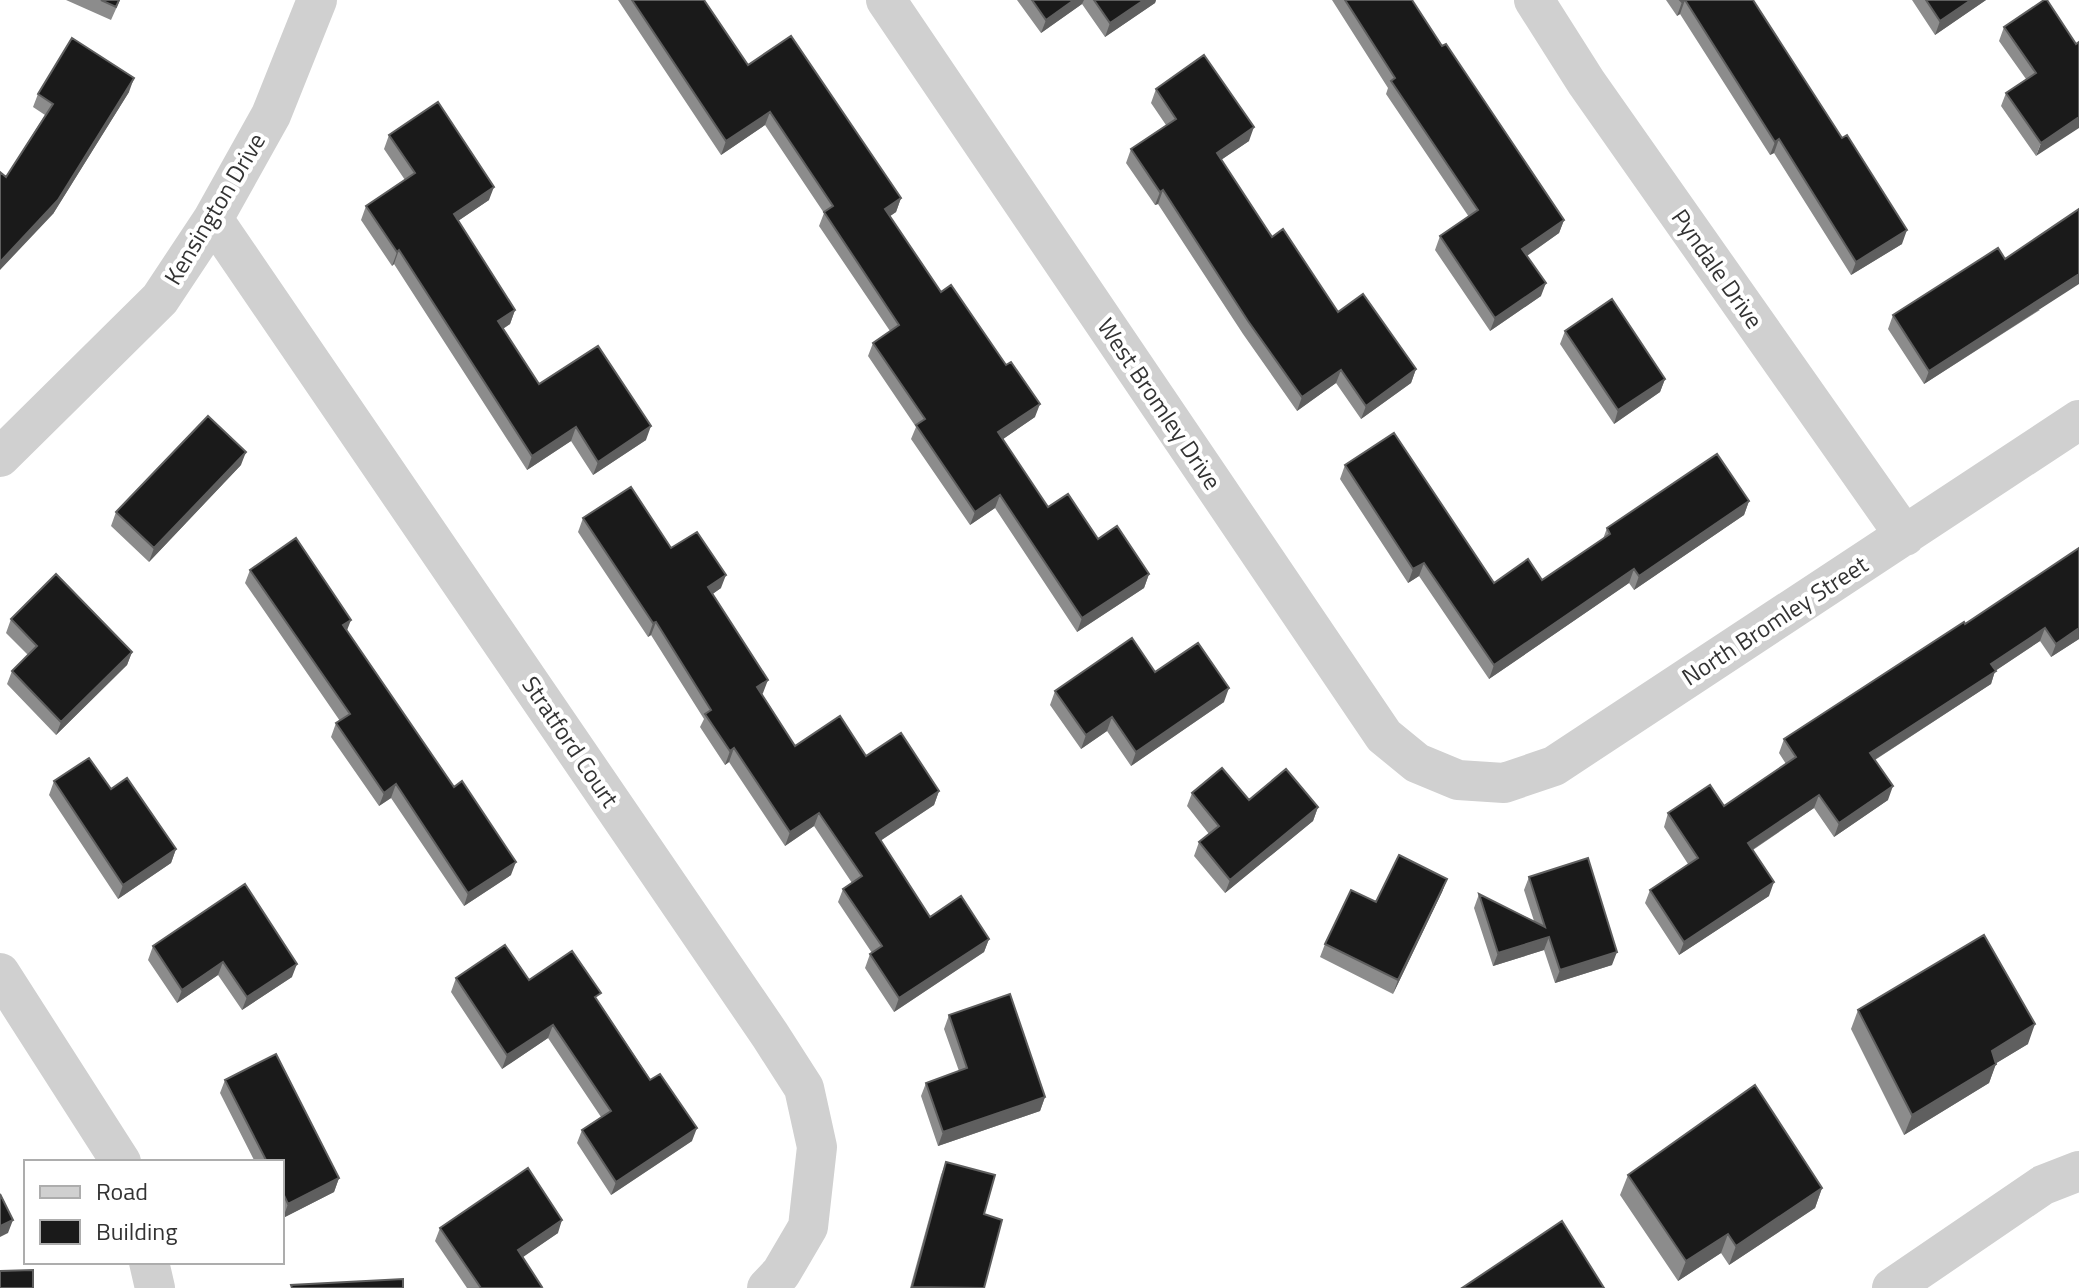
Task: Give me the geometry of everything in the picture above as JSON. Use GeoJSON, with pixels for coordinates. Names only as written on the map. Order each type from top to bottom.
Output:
{"type":"FeatureCollection","features":[{"type":"Feature","properties":{"kind":"street","name":"Kensington Drive"},"geometry":{"type":"LineString","coordinates":[[0,457],[160,299],[213,219],[271,115],[317,0]]}},
{"type":"Feature","properties":{"kind":"street","name":"West Bromley Drive"},"geometry":{"type":"LineString","coordinates":[[886,0],[1384,736],[1417,763],[1458,780]]}},
{"type":"Feature","properties":{"kind":"street","name":"Pyndale Drive"},"geometry":{"type":"LineString","coordinates":[[1534,0],[1586,82],[1905,536]]}},
{"type":"Feature","properties":{"kind":"street","name":"Stratford Court"},"geometry":{"type":"LineString","coordinates":[[213,219],[804,1088],[817,1147],[808,1227],[781,1273],[767,1288]]}},
{"type":"Feature","properties":{"kind":"street","name":"North Bromley Street"},"geometry":{"type":"LineString","coordinates":[[1458,780],[1504,783],[1554,766],[2079,420]]}},
{"type":"Feature","properties":{"kind":"street"},"geometry":{"type":"LineString","coordinates":[[0,973],[120,1160]]}},
{"type":"Feature","properties":{"kind":"street"},"geometry":{"type":"LineString","coordinates":[[1892,1288],[2043,1185],[2079,1171]]}},
{"type":"Feature","properties":{"kind":"street"},"geometry":{"type":"LineString","coordinates":[[149,1264],[155,1288]]}},
{"type":"Feature","properties":{"kind":"building"},"geometry":{"type":"Polygon","coordinates":[[[101,0],[119,0],[116,7],[101,0]]]}},
{"type":"Feature","properties":{"kind":"building"},"geometry":{"type":"Polygon","coordinates":[[[632,0],[704,0],[748,65],[791,36],[901,198],[885,209],[941,292],[951,285],[1006,365],[1011,362],[1040,404],[998,432],[1048,507],[1068,494],[1098,539],[1117,526],[1149,574],[1082,618],[1000,495],[975,512],[916,425],[925,419],[873,343],[899,325],[824,212],[833,206],[770,112],[726,141],[632,0]]]}},
{"type":"Feature","properties":{"kind":"building"},"geometry":{"type":"Polygon","coordinates":[[[1032,0],[1074,0],[1046,20],[1032,0]]]}},
{"type":"Feature","properties":{"kind":"building"},"geometry":{"type":"Polygon","coordinates":[[[1094,0],[1144,0],[1110,23],[1094,0]]]}},
{"type":"Feature","properties":{"kind":"building"},"geometry":{"type":"Polygon","coordinates":[[[1345,0],[1412,0],[1442,46],[1446,44],[1564,220],[1522,249],[1546,283],[1495,318],[1440,236],[1478,210],[1391,81],[1395,78],[1345,0]]]}},
{"type":"Feature","properties":{"kind":"building"},"geometry":{"type":"Polygon","coordinates":[[[1685,0],[1753,0],[1842,138],[1847,135],[1907,230],[1856,262],[1779,139],[1775,142],[1685,0]]]}},
{"type":"Feature","properties":{"kind":"building"},"geometry":{"type":"Polygon","coordinates":[[[1926,0],[1971,0],[1940,21],[1926,0]]]}},
{"type":"Feature","properties":{"kind":"building"},"geometry":{"type":"Polygon","coordinates":[[[2047,0],[2076,44],[2079,42],[2079,117],[2041,143],[2006,93],[2036,73],[2004,27],[2047,0]]]}},
{"type":"Feature","properties":{"kind":"building"},"geometry":{"type":"Polygon","coordinates":[[[72,38],[134,78],[58,200],[0,262],[0,172],[6,177],[53,104],[38,94],[72,38]]]}},
{"type":"Feature","properties":{"kind":"building"},"geometry":{"type":"Polygon","coordinates":[[[1204,55],[1254,127],[1217,153],[1272,237],[1283,229],[1338,312],[1363,294],[1416,369],[1366,406],[1341,370],[1302,397],[1248,321],[1163,190],[1160,192],[1131,149],[1176,119],[1156,89],[1204,55]]]}},
{"type":"Feature","properties":{"kind":"building"},"geometry":{"type":"Polygon","coordinates":[[[438,102],[494,187],[454,214],[515,310],[498,321],[539,384],[598,346],[651,426],[598,462],[576,427],[532,456],[399,250],[397,252],[366,206],[415,173],[389,135],[438,102]]]}},
{"type":"Feature","properties":{"kind":"building"},"geometry":{"type":"Polygon","coordinates":[[[2079,209],[2079,274],[1929,371],[1893,315],[1998,248],[2005,259],[2079,209]]]}},
{"type":"Feature","properties":{"kind":"building"},"geometry":{"type":"Polygon","coordinates":[[[1612,299],[1665,379],[1618,410],[1565,331],[1612,299]]]}},
{"type":"Feature","properties":{"kind":"building"},"geometry":{"type":"Polygon","coordinates":[[[208,416],[246,452],[154,548],[116,512],[208,416]]]}},
{"type":"Feature","properties":{"kind":"building"},"geometry":{"type":"Polygon","coordinates":[[[1394,433],[1494,583],[1528,559],[1542,580],[1610,534],[1607,528],[1717,454],[1749,501],[1639,576],[1634,569],[1494,665],[1424,563],[1413,569],[1345,465],[1394,433]]]}},
{"type":"Feature","properties":{"kind":"building"},"geometry":{"type":"Polygon","coordinates":[[[631,487],[671,548],[697,532],[726,575],[708,587],[768,680],[757,687],[795,746],[840,716],[866,756],[901,733],[939,791],[876,833],[930,917],[961,896],[989,939],[899,998],[870,954],[882,946],[843,889],[862,876],[819,813],[790,832],[734,748],[730,751],[705,714],[711,710],[656,622],[653,623],[583,518],[631,487]]]}},
{"type":"Feature","properties":{"kind":"building"},"geometry":{"type":"Polygon","coordinates":[[[296,538],[351,620],[343,625],[454,787],[462,781],[516,862],[468,893],[396,784],[384,793],[336,723],[350,714],[250,570],[296,538]]]}},
{"type":"Feature","properties":{"kind":"building"},"geometry":{"type":"Polygon","coordinates":[[[2079,548],[2079,628],[2056,644],[2045,628],[1991,664],[1996,671],[1870,753],[1893,786],[1839,823],[1819,795],[1748,843],[1774,882],[1684,942],[1650,890],[1698,858],[1668,813],[1710,785],[1724,806],[1796,757],[1784,739],[2079,548]]]}},
{"type":"Feature","properties":{"kind":"building"},"geometry":{"type":"Polygon","coordinates":[[[56,574],[132,652],[61,722],[12,671],[37,646],[11,619],[56,574]]]}},
{"type":"Feature","properties":{"kind":"building"},"geometry":{"type":"Polygon","coordinates":[[[1132,638],[1155,672],[1198,643],[1229,688],[1136,752],[1112,717],[1086,735],[1055,691],[1132,638]]]}},
{"type":"Feature","properties":{"kind":"building"},"geometry":{"type":"Polygon","coordinates":[[[89,758],[111,789],[127,778],[176,849],[123,885],[54,781],[89,758]]]}},
{"type":"Feature","properties":{"kind":"building"},"geometry":{"type":"Polygon","coordinates":[[[1222,768],[1249,800],[1286,769],[1318,807],[1230,880],[1199,842],[1219,826],[1192,793],[1222,768]]]}},
{"type":"Feature","properties":{"kind":"building"},"geometry":{"type":"Polygon","coordinates":[[[1399,855],[1447,879],[1398,980],[1325,944],[1351,890],[1376,902],[1399,855]]]}},
{"type":"Feature","properties":{"kind":"building"},"geometry":{"type":"Polygon","coordinates":[[[1588,858],[1617,952],[1560,970],[1549,937],[1498,953],[1479,894],[1545,927],[1529,877],[1588,858]]]}},
{"type":"Feature","properties":{"kind":"building"},"geometry":{"type":"Polygon","coordinates":[[[245,884],[297,964],[247,997],[223,962],[182,990],[153,946],[245,884]]]}},
{"type":"Feature","properties":{"kind":"building"},"geometry":{"type":"Polygon","coordinates":[[[1984,935],[2035,1024],[1992,1051],[1996,1064],[1912,1115],[1858,1010],[1984,935]]]}},
{"type":"Feature","properties":{"kind":"building"},"geometry":{"type":"Polygon","coordinates":[[[505,945],[529,980],[572,951],[601,993],[595,997],[650,1080],[660,1074],[697,1128],[616,1182],[582,1130],[611,1111],[553,1025],[507,1055],[456,978],[505,945]]]}},
{"type":"Feature","properties":{"kind":"building"},"geometry":{"type":"Polygon","coordinates":[[[1010,994],[1045,1097],[943,1132],[926,1083],[967,1068],[949,1015],[1010,994]]]}},
{"type":"Feature","properties":{"kind":"building"},"geometry":{"type":"Polygon","coordinates":[[[276,1054],[339,1178],[288,1204],[284,1195],[284,1160],[266,1160],[225,1080],[276,1054]]]}},
{"type":"Feature","properties":{"kind":"building"},"geometry":{"type":"Polygon","coordinates":[[[1755,1085],[1822,1188],[1736,1246],[1728,1234],[1686,1261],[1628,1175],[1755,1085]]]}},
{"type":"Feature","properties":{"kind":"building"},"geometry":{"type":"Polygon","coordinates":[[[946,1162],[995,1175],[984,1214],[1002,1220],[984,1288],[912,1287],[946,1162]]]}},
{"type":"Feature","properties":{"kind":"building"},"geometry":{"type":"Polygon","coordinates":[[[528,1168],[562,1220],[518,1250],[542,1287],[481,1288],[440,1228],[528,1168]]]}},
{"type":"Feature","properties":{"kind":"building"},"geometry":{"type":"Polygon","coordinates":[[[0,1194],[13,1220],[0,1226],[0,1194]]]}},
{"type":"Feature","properties":{"kind":"building"},"geometry":{"type":"Polygon","coordinates":[[[1562,1221],[1604,1288],[1462,1288],[1562,1221]]]}},
{"type":"Feature","properties":{"kind":"building"},"geometry":{"type":"Polygon","coordinates":[[[33,1270],[33,1288],[0,1288],[0,1271],[33,1270]]]}},
{"type":"Feature","properties":{"kind":"building"},"geometry":{"type":"Polygon","coordinates":[[[403,1279],[403,1288],[292,1288],[291,1285],[403,1279]]]}}]}
